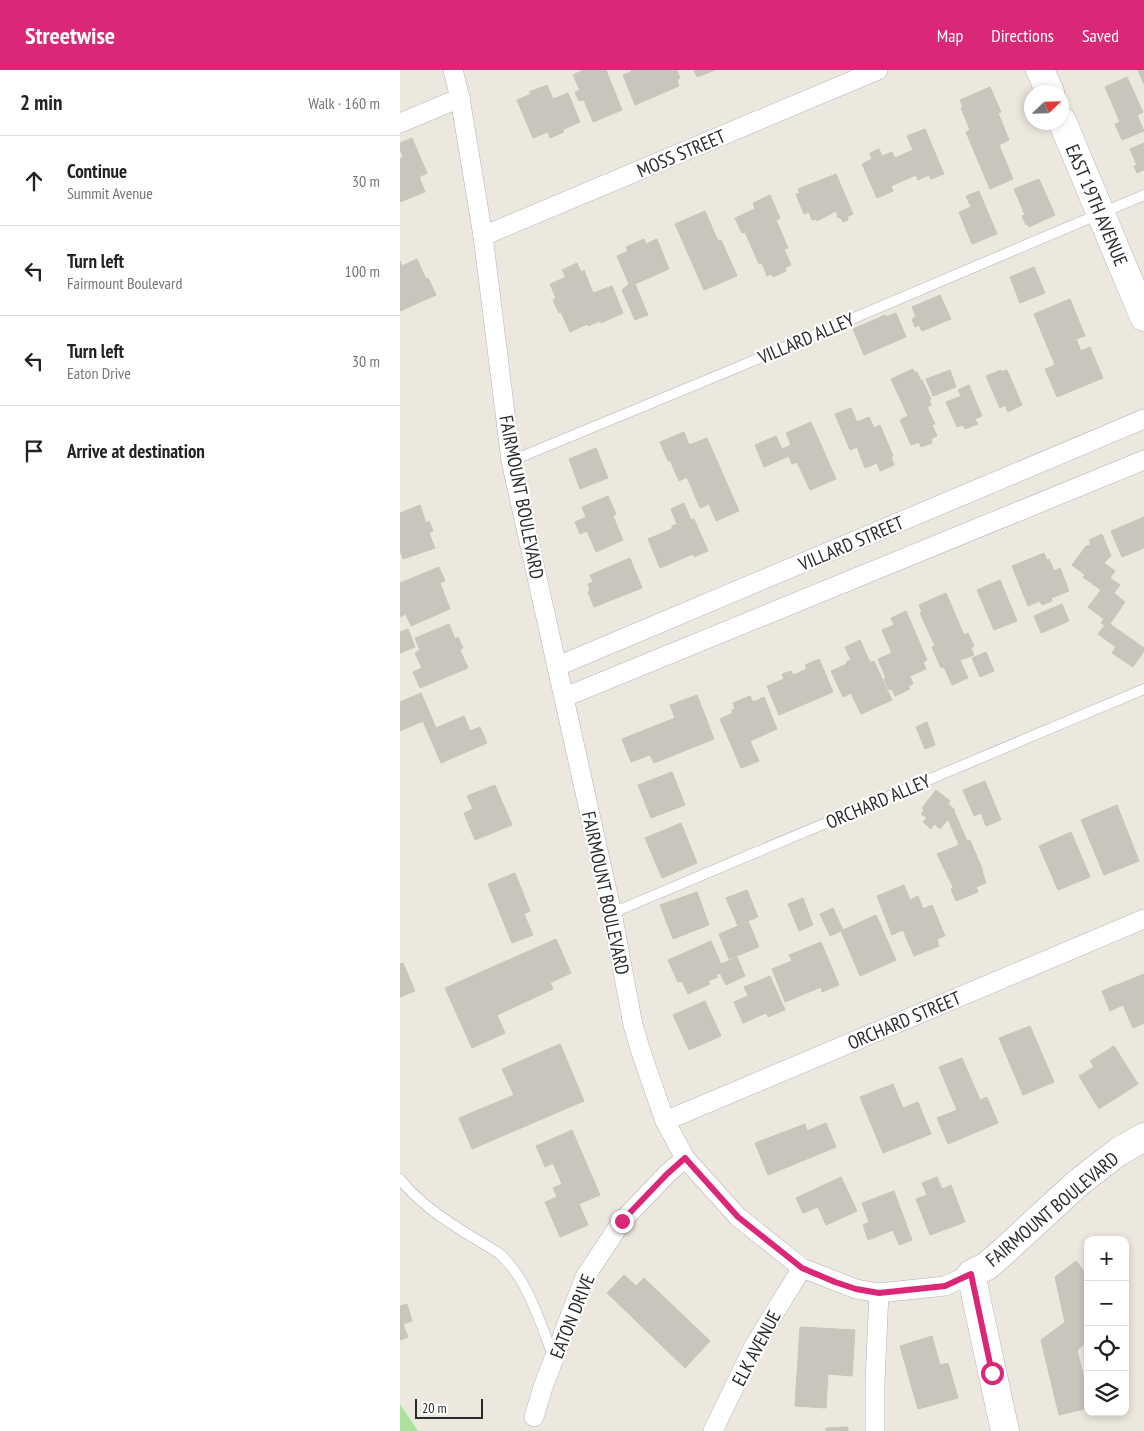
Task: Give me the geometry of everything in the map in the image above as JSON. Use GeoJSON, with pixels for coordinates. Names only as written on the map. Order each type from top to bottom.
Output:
{"type":"FeatureCollection","features":[{"type":"Feature","properties":{"kind":"street","name":"FAIRMOUNT BOULEVARD"},"geometry":{"type":"LineString","coordinates":[[454,70],[484,236],[511,461],[612,913],[633,1025],[665,1121],[685,1158],[738,1217],[802,1268],[856,1289],[879,1293],[945,1286],[987,1266],[1078,1183],[1118,1152],[1144,1137]]}},
{"type":"Feature","properties":{"kind":"street","name":"MOSS STREET"},"geometry":{"type":"LineString","coordinates":[[484,236],[878,70]]}},
{"type":"Feature","properties":{"kind":"street"},"geometry":{"type":"LineString","coordinates":[[1040,70],[1047,85]]}},
{"type":"Feature","properties":{"kind":"street"},"geometry":{"type":"LineString","coordinates":[[400,123],[460,98]]}},
{"type":"Feature","properties":{"kind":"street","name":"EAST 19TH AVENUE"},"geometry":{"type":"LineString","coordinates":[[1066,130],[1144,317]]}},
{"type":"Feature","properties":{"kind":"street","name":"VILLARD STREET"},"geometry":{"type":"LineString","coordinates":[[558,666],[1144,419]]}},
{"type":"Feature","properties":{"kind":"street","name":"VILLARD STREET"},"geometry":{"type":"LineString","coordinates":[[565,697],[1144,460]]}},
{"type":"Feature","properties":{"kind":"street","name":"ORCHARD STREET"},"geometry":{"type":"LineString","coordinates":[[665,1121],[1144,919]]}},
{"type":"Feature","properties":{"kind":"street","name":"EATON DRIVE"},"geometry":{"type":"LineString","coordinates":[[534,1417],[543,1387],[585,1277],[622,1221],[685,1158]]}},
{"type":"Feature","properties":{"kind":"street","name":"ELK AVENUE"},"geometry":{"type":"LineString","coordinates":[[713,1431],[754,1346],[802,1268]]}},
{"type":"Feature","properties":{"kind":"street"},"geometry":{"type":"LineString","coordinates":[[971,1274],[1005,1431]]}},
{"type":"Feature","properties":{"kind":"street"},"geometry":{"type":"LineString","coordinates":[[875,1431],[879,1293]]}},
{"type":"Feature","properties":{"kind":"lane","name":"VILLARD ALLEY"},"geometry":{"type":"LineString","coordinates":[[511,461],[1144,195]]}},
{"type":"Feature","properties":{"kind":"lane","name":"ORCHARD ALLEY"},"geometry":{"type":"LineString","coordinates":[[612,913],[1144,689]]}},
{"type":"Feature","properties":{"kind":"lane"},"geometry":{"type":"LineString","coordinates":[[400,1179],[428,1208],[500,1254],[509,1262],[524,1285],[555,1359]]}},
{"type":"Feature","properties":{"kind":"green space"},"geometry":{"type":"Polygon","coordinates":[[[400,1404],[418,1431],[400,1431],[400,1404]]]}},
{"type":"Feature","properties":{"kind":"building"},"geometry":{"type":"Polygon","coordinates":[[[583,70],[606,70],[622,110],[593,122],[584,100],[579,101],[575,92],[580,90],[573,75],[583,70]]]}},
{"type":"Feature","properties":{"kind":"building"},"geometry":{"type":"Polygon","coordinates":[[[631,70],[677,70],[680,78],[677,80],[679,86],[635,105],[623,75],[631,72],[631,70]]]}},
{"type":"Feature","properties":{"kind":"building"},"geometry":{"type":"Polygon","coordinates":[[[694,70],[715,70],[697,77],[694,70]]]}},
{"type":"Feature","properties":{"kind":"building"},"geometry":{"type":"Polygon","coordinates":[[[1138,70],[1144,70],[1144,84],[1138,70]]]}},
{"type":"Feature","properties":{"kind":"building"},"geometry":{"type":"Polygon","coordinates":[[[1127,77],[1143,112],[1137,115],[1144,131],[1122,140],[1115,124],[1120,122],[1105,87],[1127,77]]]}},
{"type":"Feature","properties":{"kind":"building"},"geometry":{"type":"Polygon","coordinates":[[[547,85],[553,99],[568,93],[580,122],[550,138],[548,132],[533,138],[517,100],[531,94],[529,92],[547,85]]]}},
{"type":"Feature","properties":{"kind":"building"},"geometry":{"type":"Polygon","coordinates":[[[990,87],[1001,112],[998,113],[1009,140],[999,145],[1013,179],[990,189],[966,132],[970,130],[961,108],[963,107],[960,100],[990,87]]]}},
{"type":"Feature","properties":{"kind":"building"},"geometry":{"type":"Polygon","coordinates":[[[925,129],[944,174],[931,179],[929,175],[918,180],[916,175],[891,186],[893,191],[877,198],[862,164],[872,159],[870,153],[879,149],[882,156],[892,152],[895,158],[913,150],[907,136],[925,129]]]}},
{"type":"Feature","properties":{"kind":"building"},"geometry":{"type":"Polygon","coordinates":[[[412,138],[427,173],[419,177],[425,192],[400,202],[400,159],[403,157],[400,143],[412,138]]]}},
{"type":"Feature","properties":{"kind":"building"},"geometry":{"type":"Polygon","coordinates":[[[1144,143],[1144,170],[1137,173],[1134,166],[1137,165],[1130,149],[1144,143]]]}},
{"type":"Feature","properties":{"kind":"building"},"geometry":{"type":"Polygon","coordinates":[[[836,174],[853,214],[847,217],[848,220],[843,222],[840,217],[838,218],[836,211],[817,221],[816,219],[812,220],[809,212],[804,214],[796,194],[800,193],[798,189],[836,174]]]}},
{"type":"Feature","properties":{"kind":"building"},"geometry":{"type":"Polygon","coordinates":[[[1039,179],[1055,215],[1029,227],[1022,216],[1025,215],[1014,189],[1039,179]]]}},
{"type":"Feature","properties":{"kind":"building"},"geometry":{"type":"Polygon","coordinates":[[[979,191],[997,234],[972,244],[959,212],[971,207],[966,196],[979,191]]]}},
{"type":"Feature","properties":{"kind":"building"},"geometry":{"type":"Polygon","coordinates":[[[770,195],[780,218],[776,220],[788,248],[784,249],[791,265],[785,268],[786,271],[773,277],[772,274],[767,276],[762,263],[759,264],[745,232],[742,233],[735,218],[755,209],[753,203],[770,195]]]}},
{"type":"Feature","properties":{"kind":"building"},"geometry":{"type":"Polygon","coordinates":[[[705,211],[718,241],[721,240],[737,276],[704,290],[675,224],[705,211]]]}},
{"type":"Feature","properties":{"kind":"building"},"geometry":{"type":"Polygon","coordinates":[[[644,239],[646,244],[657,239],[669,269],[635,284],[648,315],[635,320],[622,290],[629,284],[617,256],[628,251],[626,247],[644,239]]]}},
{"type":"Feature","properties":{"kind":"building"},"geometry":{"type":"Polygon","coordinates":[[[417,259],[436,295],[400,311],[400,261],[402,266],[417,259]]]}},
{"type":"Feature","properties":{"kind":"building"},"geometry":{"type":"Polygon","coordinates":[[[577,263],[581,272],[584,270],[593,293],[612,286],[623,313],[601,323],[600,321],[588,326],[587,324],[570,332],[553,300],[556,298],[550,284],[566,277],[562,270],[577,263]]]}},
{"type":"Feature","properties":{"kind":"building"},"geometry":{"type":"Polygon","coordinates":[[[1034,267],[1045,293],[1020,303],[1010,277],[1034,267]]]}},
{"type":"Feature","properties":{"kind":"building"},"geometry":{"type":"Polygon","coordinates":[[[940,295],[951,319],[922,331],[919,325],[915,327],[912,319],[916,317],[912,307],[940,295]]]}},
{"type":"Feature","properties":{"kind":"building"},"geometry":{"type":"Polygon","coordinates":[[[1070,299],[1085,336],[1076,339],[1081,351],[1090,347],[1103,378],[1057,397],[1045,369],[1055,365],[1034,314],[1070,299]]]}},
{"type":"Feature","properties":{"kind":"building"},"geometry":{"type":"Polygon","coordinates":[[[896,313],[906,337],[864,355],[853,329],[885,315],[886,317],[896,313]]]}},
{"type":"Feature","properties":{"kind":"building"},"geometry":{"type":"Polygon","coordinates":[[[913,369],[922,380],[931,399],[929,400],[931,405],[927,407],[935,424],[932,425],[937,436],[931,439],[932,443],[921,447],[919,442],[911,445],[900,420],[908,416],[891,379],[913,369]]]}},
{"type":"Feature","properties":{"kind":"building"},"geometry":{"type":"Polygon","coordinates":[[[950,370],[956,387],[933,396],[926,379],[950,370]]]}},
{"type":"Feature","properties":{"kind":"building"},"geometry":{"type":"Polygon","coordinates":[[[1001,370],[1001,372],[1007,370],[1022,405],[1008,412],[1005,405],[1000,408],[986,376],[1001,370]]]}},
{"type":"Feature","properties":{"kind":"building"},"geometry":{"type":"Polygon","coordinates":[[[969,385],[982,416],[975,419],[978,424],[965,429],[963,425],[957,427],[946,402],[961,396],[958,390],[969,385]]]}},
{"type":"Feature","properties":{"kind":"building"},"geometry":{"type":"Polygon","coordinates":[[[851,408],[857,422],[869,417],[874,428],[880,425],[893,456],[891,457],[894,465],[880,471],[877,463],[865,468],[857,447],[850,450],[835,414],[851,408]]]}},
{"type":"Feature","properties":{"kind":"building"},"geometry":{"type":"Polygon","coordinates":[[[811,422],[836,479],[810,490],[797,462],[792,464],[789,456],[764,467],[755,445],[776,436],[782,449],[791,445],[786,433],[811,422]]]}},
{"type":"Feature","properties":{"kind":"building"},"geometry":{"type":"Polygon","coordinates":[[[684,432],[689,445],[707,438],[739,511],[716,521],[709,504],[700,508],[687,477],[679,481],[660,442],[684,432]]]}},
{"type":"Feature","properties":{"kind":"building"},"geometry":{"type":"Polygon","coordinates":[[[596,448],[608,478],[580,489],[569,459],[596,448]]]}},
{"type":"Feature","properties":{"kind":"building"},"geometry":{"type":"Polygon","coordinates":[[[608,496],[616,514],[613,516],[623,540],[596,552],[587,531],[580,534],[575,522],[586,517],[582,507],[608,496]]]}},
{"type":"Feature","properties":{"kind":"building"},"geometry":{"type":"Polygon","coordinates":[[[684,503],[691,520],[694,519],[708,551],[694,557],[693,554],[660,568],[648,539],[672,529],[672,526],[677,524],[671,509],[684,503]]]}},
{"type":"Feature","properties":{"kind":"building"},"geometry":{"type":"Polygon","coordinates":[[[420,505],[426,523],[429,521],[433,531],[429,533],[435,548],[403,559],[400,550],[400,513],[420,505]]]}},
{"type":"Feature","properties":{"kind":"building"},"geometry":{"type":"Polygon","coordinates":[[[1144,517],[1144,548],[1122,557],[1111,531],[1144,517]]]}},
{"type":"Feature","properties":{"kind":"building"},"geometry":{"type":"Polygon","coordinates":[[[1102,534],[1111,556],[1104,563],[1115,571],[1110,578],[1120,585],[1114,593],[1125,602],[1110,624],[1144,648],[1144,651],[1133,667],[1112,653],[1116,647],[1098,634],[1105,625],[1101,623],[1104,619],[1088,607],[1101,590],[1083,577],[1085,575],[1072,565],[1086,546],[1091,545],[1089,540],[1102,534]]]}},
{"type":"Feature","properties":{"kind":"building"},"geometry":{"type":"Polygon","coordinates":[[[1044,553],[1054,571],[1060,568],[1069,591],[1051,598],[1052,601],[1042,605],[1040,601],[1028,606],[1012,566],[1044,553]]]}},
{"type":"Feature","properties":{"kind":"building"},"geometry":{"type":"Polygon","coordinates":[[[630,558],[642,588],[594,607],[588,592],[590,591],[588,584],[593,582],[590,575],[630,558]]]}},
{"type":"Feature","properties":{"kind":"building"},"geometry":{"type":"Polygon","coordinates":[[[439,567],[445,581],[440,583],[450,609],[411,626],[406,614],[400,617],[400,583],[439,567]]]}},
{"type":"Feature","properties":{"kind":"building"},"geometry":{"type":"Polygon","coordinates":[[[1000,580],[1017,621],[994,630],[977,590],[1000,580]]]}},
{"type":"Feature","properties":{"kind":"building"},"geometry":{"type":"Polygon","coordinates":[[[946,593],[964,635],[968,633],[974,646],[971,648],[974,655],[960,660],[968,678],[952,685],[944,667],[941,668],[932,647],[935,646],[920,613],[922,612],[919,605],[946,593]]]}},
{"type":"Feature","properties":{"kind":"building"},"geometry":{"type":"Polygon","coordinates":[[[1062,604],[1069,621],[1041,633],[1034,616],[1062,604]]]}},
{"type":"Feature","properties":{"kind":"building"},"geometry":{"type":"Polygon","coordinates":[[[906,611],[927,660],[923,662],[926,669],[910,676],[913,684],[908,686],[910,689],[895,696],[892,689],[889,690],[878,659],[892,653],[882,630],[894,625],[891,618],[906,611]]]}},
{"type":"Feature","properties":{"kind":"building"},"geometry":{"type":"Polygon","coordinates":[[[449,624],[455,639],[458,637],[463,648],[460,650],[468,668],[420,688],[413,672],[422,668],[415,653],[420,650],[415,638],[449,624]]]}},
{"type":"Feature","properties":{"kind":"building"},"geometry":{"type":"Polygon","coordinates":[[[408,629],[415,647],[400,653],[400,632],[408,629]]]}},
{"type":"Feature","properties":{"kind":"building"},"geometry":{"type":"Polygon","coordinates":[[[860,640],[870,662],[874,661],[892,700],[861,714],[851,693],[843,697],[831,671],[847,664],[846,662],[851,660],[845,647],[860,640]]]}},
{"type":"Feature","properties":{"kind":"building"},"geometry":{"type":"Polygon","coordinates":[[[986,652],[994,671],[980,677],[972,658],[986,652]]]}},
{"type":"Feature","properties":{"kind":"building"},"geometry":{"type":"Polygon","coordinates":[[[819,659],[833,692],[779,715],[767,686],[784,679],[782,674],[791,671],[793,675],[807,669],[805,665],[819,659]]]}},
{"type":"Feature","properties":{"kind":"building"},"geometry":{"type":"Polygon","coordinates":[[[421,693],[436,728],[464,716],[470,731],[480,727],[487,743],[441,763],[423,721],[400,731],[400,702],[421,693]]]}},
{"type":"Feature","properties":{"kind":"building"},"geometry":{"type":"Polygon","coordinates":[[[697,695],[714,739],[654,763],[650,755],[631,762],[622,739],[675,718],[670,705],[697,695]]]}},
{"type":"Feature","properties":{"kind":"building"},"geometry":{"type":"Polygon","coordinates":[[[750,696],[753,702],[764,697],[777,729],[750,741],[759,761],[741,768],[720,719],[733,713],[732,710],[735,709],[733,703],[750,696]]]}},
{"type":"Feature","properties":{"kind":"building"},"geometry":{"type":"Polygon","coordinates":[[[927,722],[935,745],[925,749],[916,727],[927,722]]]}},
{"type":"Feature","properties":{"kind":"building"},"geometry":{"type":"Polygon","coordinates":[[[672,772],[685,805],[651,818],[638,785],[672,772]]]}},
{"type":"Feature","properties":{"kind":"building"},"geometry":{"type":"Polygon","coordinates":[[[985,781],[1001,820],[986,826],[981,813],[974,816],[963,790],[985,781]]]}},
{"type":"Feature","properties":{"kind":"building"},"geometry":{"type":"Polygon","coordinates":[[[495,785],[512,825],[475,840],[464,813],[473,809],[467,796],[495,785]]]}},
{"type":"Feature","properties":{"kind":"building"},"geometry":{"type":"Polygon","coordinates":[[[936,790],[950,801],[948,804],[955,810],[967,841],[970,840],[986,883],[976,887],[978,892],[956,901],[951,889],[953,887],[937,854],[959,845],[948,819],[940,829],[934,824],[931,829],[923,822],[927,818],[921,814],[924,810],[922,808],[936,790]]]}},
{"type":"Feature","properties":{"kind":"building"},"geometry":{"type":"Polygon","coordinates":[[[1117,805],[1139,861],[1104,875],[1081,820],[1117,805]]]}},
{"type":"Feature","properties":{"kind":"building"},"geometry":{"type":"Polygon","coordinates":[[[681,823],[697,863],[662,878],[645,838],[681,823]]]}},
{"type":"Feature","properties":{"kind":"building"},"geometry":{"type":"Polygon","coordinates":[[[1071,832],[1090,877],[1058,890],[1039,846],[1071,832]]]}},
{"type":"Feature","properties":{"kind":"building"},"geometry":{"type":"Polygon","coordinates":[[[515,873],[530,911],[524,914],[533,935],[512,943],[488,884],[515,873]]]}},
{"type":"Feature","properties":{"kind":"building"},"geometry":{"type":"Polygon","coordinates":[[[904,885],[910,900],[918,896],[923,909],[932,905],[945,936],[937,939],[939,946],[914,956],[903,930],[892,935],[877,896],[904,885]]]}},
{"type":"Feature","properties":{"kind":"building"},"geometry":{"type":"Polygon","coordinates":[[[747,890],[758,917],[748,921],[759,947],[729,959],[719,934],[738,926],[726,898],[747,890]]]}},
{"type":"Feature","properties":{"kind":"building"},"geometry":{"type":"Polygon","coordinates":[[[697,892],[709,925],[673,939],[660,905],[697,892]]]}},
{"type":"Feature","properties":{"kind":"building"},"geometry":{"type":"Polygon","coordinates":[[[803,898],[813,925],[799,931],[788,904],[803,898]]]}},
{"type":"Feature","properties":{"kind":"building"},"geometry":{"type":"Polygon","coordinates":[[[833,908],[843,930],[876,915],[896,960],[860,976],[841,931],[830,936],[820,914],[833,908]]]}},
{"type":"Feature","properties":{"kind":"building"},"geometry":{"type":"Polygon","coordinates":[[[556,939],[571,973],[550,983],[553,989],[497,1015],[505,1033],[472,1048],[445,988],[556,939]]]}},
{"type":"Feature","properties":{"kind":"building"},"geometry":{"type":"Polygon","coordinates":[[[711,941],[721,964],[737,957],[745,976],[726,985],[720,973],[716,975],[718,977],[708,981],[710,984],[688,994],[682,981],[678,982],[668,960],[711,941]]]}},
{"type":"Feature","properties":{"kind":"building"},"geometry":{"type":"Polygon","coordinates":[[[821,942],[839,985],[822,992],[821,987],[785,1002],[772,969],[792,961],[789,955],[821,942]]]}},
{"type":"Feature","properties":{"kind":"building"},"geometry":{"type":"Polygon","coordinates":[[[403,963],[415,991],[400,997],[400,964],[403,963]]]}},
{"type":"Feature","properties":{"kind":"building"},"geometry":{"type":"Polygon","coordinates":[[[1144,974],[1144,1023],[1133,1028],[1123,1005],[1110,1011],[1102,991],[1144,974]]]}},
{"type":"Feature","properties":{"kind":"building"},"geometry":{"type":"Polygon","coordinates":[[[770,976],[785,1010],[768,1017],[766,1013],[743,1023],[734,1002],[748,996],[744,987],[770,976]]]}},
{"type":"Feature","properties":{"kind":"building"},"geometry":{"type":"Polygon","coordinates":[[[705,1001],[721,1036],[689,1050],[673,1015],[705,1001]]]}},
{"type":"Feature","properties":{"kind":"building"},"geometry":{"type":"Polygon","coordinates":[[[1030,1026],[1054,1082],[1023,1095],[999,1038],[1030,1026]]]}},
{"type":"Feature","properties":{"kind":"building"},"geometry":{"type":"Polygon","coordinates":[[[560,1044],[584,1101],[472,1149],[459,1118],[514,1095],[502,1069],[560,1044]]]}},
{"type":"Feature","properties":{"kind":"building"},"geometry":{"type":"Polygon","coordinates":[[[1114,1046],[1138,1084],[1099,1109],[1079,1076],[1094,1067],[1090,1061],[1114,1046]]]}},
{"type":"Feature","properties":{"kind":"building"},"geometry":{"type":"Polygon","coordinates":[[[962,1058],[980,1100],[987,1097],[998,1123],[948,1144],[937,1118],[957,1110],[939,1067],[962,1058]]]}},
{"type":"Feature","properties":{"kind":"building"},"geometry":{"type":"Polygon","coordinates":[[[893,1084],[903,1108],[918,1102],[931,1134],[883,1153],[860,1097],[893,1084]]]}},
{"type":"Feature","properties":{"kind":"building"},"geometry":{"type":"Polygon","coordinates":[[[826,1123],[836,1147],[768,1175],[755,1143],[805,1124],[807,1131],[826,1123]]]}},
{"type":"Feature","properties":{"kind":"building"},"geometry":{"type":"Polygon","coordinates":[[[572,1130],[600,1195],[579,1204],[588,1225],[560,1237],[545,1202],[557,1197],[553,1188],[562,1184],[553,1163],[545,1167],[536,1146],[572,1130]]]}},
{"type":"Feature","properties":{"kind":"building"},"geometry":{"type":"Polygon","coordinates":[[[841,1177],[857,1211],[826,1225],[818,1207],[803,1213],[796,1198],[841,1177]]]}},
{"type":"Feature","properties":{"kind":"building"},"geometry":{"type":"Polygon","coordinates":[[[937,1177],[942,1189],[951,1185],[965,1222],[930,1235],[916,1199],[927,1195],[922,1183],[937,1177]]]}},
{"type":"Feature","properties":{"kind":"building"},"geometry":{"type":"Polygon","coordinates":[[[894,1191],[912,1240],[899,1245],[893,1230],[868,1240],[863,1225],[869,1222],[862,1203],[894,1191]]]}},
{"type":"Feature","properties":{"kind":"building"},"geometry":{"type":"Polygon","coordinates":[[[1076,1261],[1084,1271],[1084,1344],[1077,1350],[1084,1379],[1084,1409],[1059,1415],[1041,1340],[1065,1322],[1055,1277],[1076,1261]]]}},
{"type":"Feature","properties":{"kind":"building"},"geometry":{"type":"Polygon","coordinates":[[[624,1275],[636,1286],[644,1278],[710,1341],[685,1368],[607,1293],[624,1275]]]}},
{"type":"Feature","properties":{"kind":"building"},"geometry":{"type":"Polygon","coordinates":[[[407,1304],[412,1321],[403,1324],[408,1337],[400,1340],[400,1306],[407,1304]]]}},
{"type":"Feature","properties":{"kind":"building"},"geometry":{"type":"Polygon","coordinates":[[[800,1327],[855,1330],[852,1376],[828,1374],[826,1408],[795,1406],[800,1327]]]}},
{"type":"Feature","properties":{"kind":"building"},"geometry":{"type":"Polygon","coordinates":[[[932,1336],[940,1365],[948,1363],[958,1398],[918,1409],[900,1346],[932,1336]]]}},
{"type":"Feature","properties":{"kind":"building"},"geometry":{"type":"Polygon","coordinates":[[[848,1427],[848,1431],[826,1431],[826,1428],[848,1427]]]}},
{"type":"Feature","properties":{"kind":"route"},"geometry":{"type":"LineString","coordinates":[[622,1221],[685,1158],[738,1217],[802,1268],[835,1282],[856,1289],[879,1293],[945,1286],[971,1274],[992,1373]]}}]}
